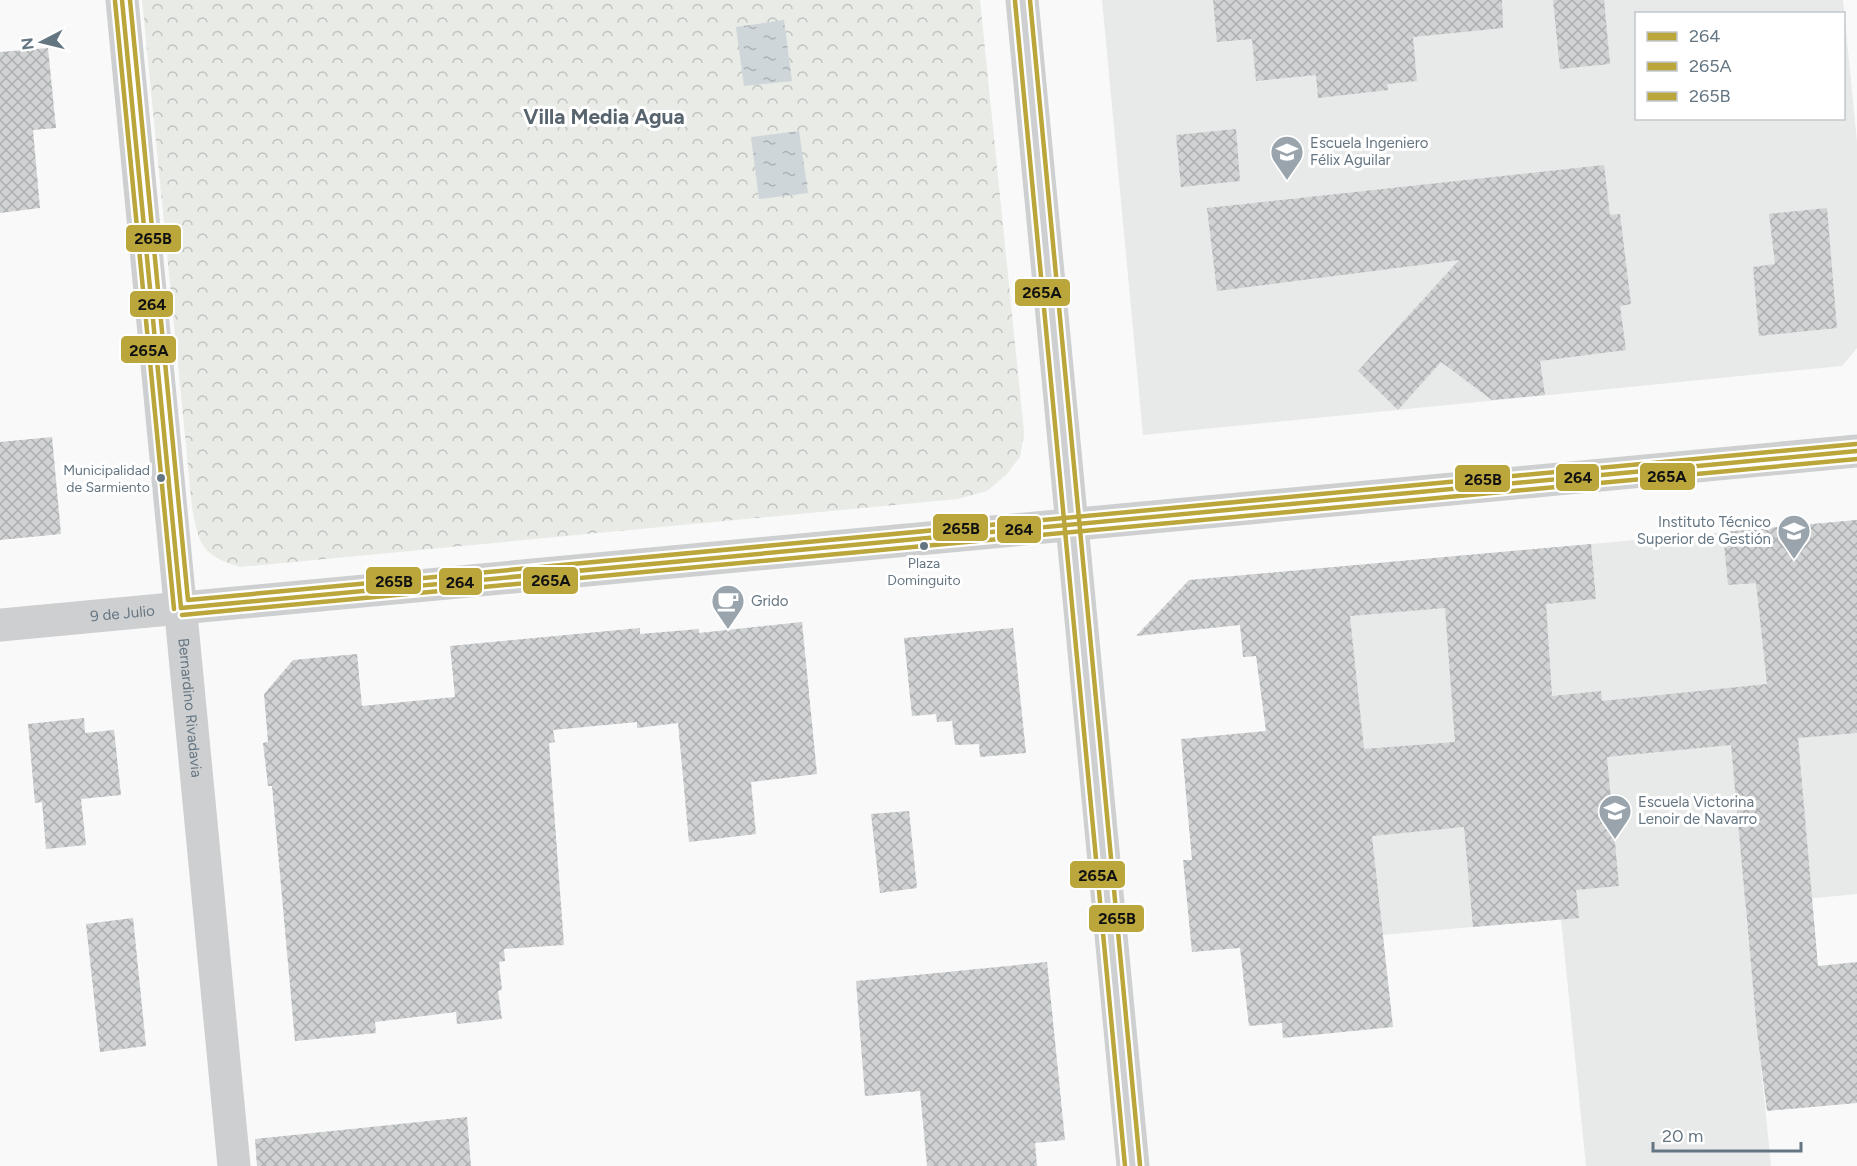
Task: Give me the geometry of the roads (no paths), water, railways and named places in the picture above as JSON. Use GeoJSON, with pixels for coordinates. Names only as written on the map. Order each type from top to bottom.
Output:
{"type":"FeatureCollection","features":[{"type":"Feature","properties":{"kind":"street","name":"Bernardino Rivadavia"},"geometry":{"type":"LineString","coordinates":[[122,0],[234,1166]]}},
{"type":"Feature","properties":{"kind":"street"},"geometry":{"type":"LineString","coordinates":[[1022,0],[1132,1166]]}},
{"type":"Feature","properties":{"kind":"street","name":"9 de Julio"},"geometry":{"type":"LineString","coordinates":[[0,625],[1857,451]]}},
{"type":"Feature","properties":{"kind":"water"},"geometry":{"type":"Polygon","coordinates":[[[784,20],[792,81],[744,86],[736,27],[784,20]]]}},
{"type":"Feature","properties":{"kind":"water"},"geometry":{"type":"Polygon","coordinates":[[[799,131],[808,193],[759,199],[751,137],[799,131]]]}},
{"type":"Feature","properties":{"kind":"place","name":"Escuela Ingeniero Félix Aguilar"},"geometry":{"type":"Point","coordinates":[1287,181]}},
{"type":"Feature","properties":{"kind":"place","name":"Municipalidad de Sarmiento"},"geometry":{"type":"Point","coordinates":[161,478]}},
{"type":"Feature","properties":{"kind":"place","name":"Plaza Dominguito"},"geometry":{"type":"Point","coordinates":[924,546]}},
{"type":"Feature","properties":{"kind":"place","name":"Instituto Técnico Superior de Gestión"},"geometry":{"type":"Point","coordinates":[1794,560]}},
{"type":"Feature","properties":{"kind":"place","name":"Grido"},"geometry":{"type":"Point","coordinates":[728,630]}},
{"type":"Feature","properties":{"kind":"place","name":"Escuela Victorina Lenoir de Navarro"},"geometry":{"type":"Point","coordinates":[1615,840]}},
{"type":"Feature","properties":{"kind":"district","name":"Villa Media Agua"},"geometry":{"type":"Point","coordinates":[604,116]}}]}
